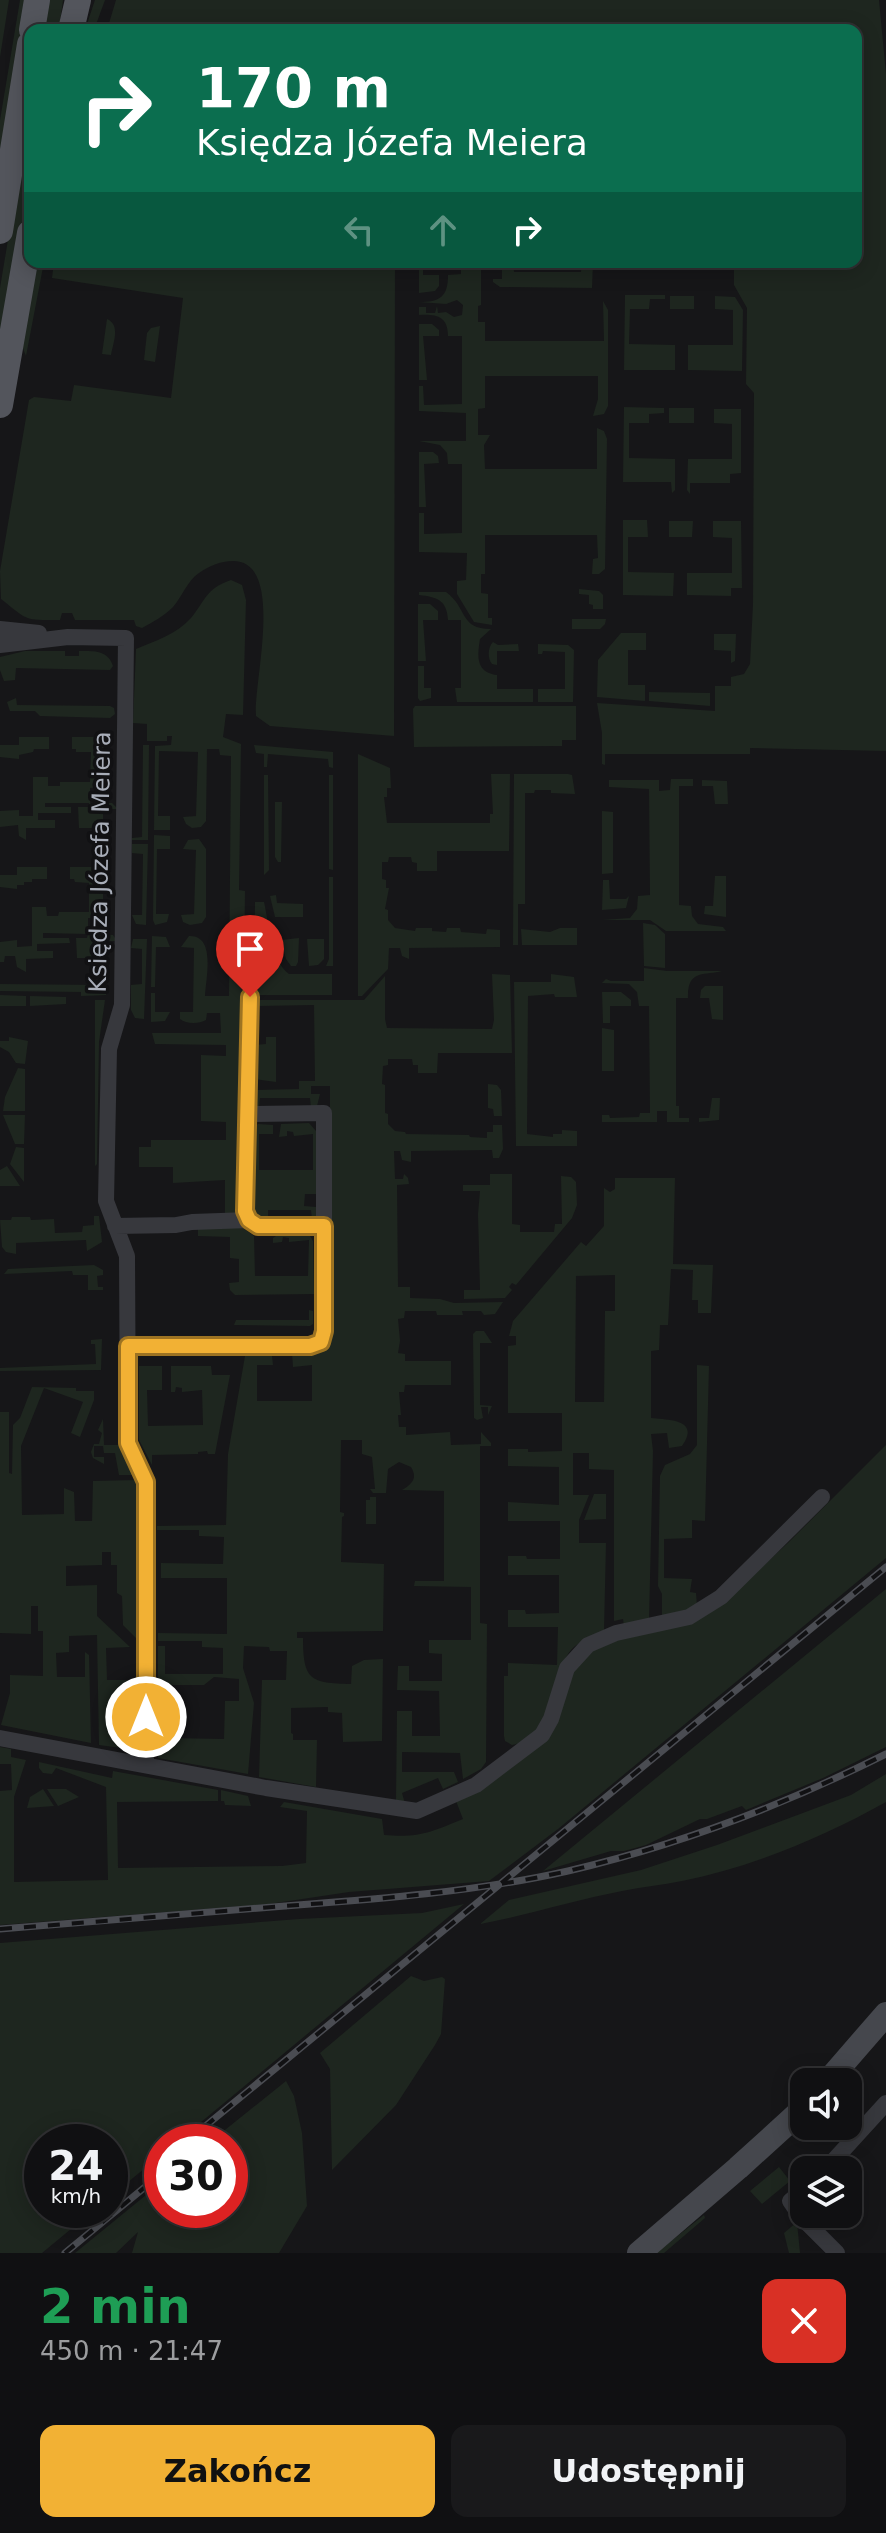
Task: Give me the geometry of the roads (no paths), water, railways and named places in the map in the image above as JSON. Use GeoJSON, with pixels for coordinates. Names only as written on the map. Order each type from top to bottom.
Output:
{"type":"FeatureCollection","features":[{"type":"Feature","properties":{"kind":"main road"},"geometry":{"type":"LineString","coordinates":[[33,24],[37,0]]}},
{"type":"Feature","properties":{"kind":"main road"},"geometry":{"type":"LineString","coordinates":[[72,24],[78,0]]}},
{"type":"Feature","properties":{"kind":"main road"},"geometry":{"type":"LineString","coordinates":[[0,231],[24,81]]}},
{"type":"Feature","properties":{"kind":"main road"},"geometry":{"type":"LineString","coordinates":[[0,405],[24,267]]}},
{"type":"Feature","properties":{"kind":"street"},"geometry":{"type":"LineString","coordinates":[[0,629],[68,637]]}},
{"type":"Feature","properties":{"kind":"street"},"geometry":{"type":"LineString","coordinates":[[0,645],[68,637]]}},
{"type":"Feature","properties":{"kind":"street","name":"Księdza Józefa Meiera"},"geometry":{"type":"LineString","coordinates":[[68,637],[126,638],[122,1005],[110,1047],[106,1201],[127,1256],[128,1443],[146,1482],[146,1765]]}},
{"type":"Feature","properties":{"kind":"street"},"geometry":{"type":"LineString","coordinates":[[249,1220],[245,1206],[250,995]]}},
{"type":"Feature","properties":{"kind":"street"},"geometry":{"type":"LineString","coordinates":[[128,1346],[319,1344],[324,1331],[324,1113],[246,1114]]}},
{"type":"Feature","properties":{"kind":"street"},"geometry":{"type":"LineString","coordinates":[[115,1226],[249,1220],[258,1226],[324,1226]]}},
{"type":"Feature","properties":{"kind":"street"},"geometry":{"type":"LineString","coordinates":[[0,1738],[408,1812],[434,1805],[476,1785],[542,1735],[551,1719],[564,1673],[582,1649],[609,1635],[682,1620],[704,1610],[822,1497]]}},
{"type":"Feature","properties":{"kind":"street"},"geometry":{"type":"LineString","coordinates":[[839,2068],[886,2014]]}},
{"type":"Feature","properties":{"kind":"street"},"geometry":{"type":"LineString","coordinates":[[838,2156],[886,2103]]}},
{"type":"Feature","properties":{"kind":"street"},"geometry":{"type":"LineString","coordinates":[[639,2253],[790,2120]]}},
{"type":"Feature","properties":{"kind":"street"},"geometry":{"type":"LineString","coordinates":[[812,2228],[837,2253]]}},
{"type":"Feature","properties":{"kind":"railway"},"geometry":{"type":"LineString","coordinates":[[208,2124],[886,1567]]}},
{"type":"Feature","properties":{"kind":"railway"},"geometry":{"type":"LineString","coordinates":[[0,1929],[391,1897],[533,1878],[609,1861],[691,1836],[770,1807],[886,1754]]}},
{"type":"Feature","properties":{"kind":"railway"},"geometry":{"type":"LineString","coordinates":[[65,2253],[144,2188]]}}]}
